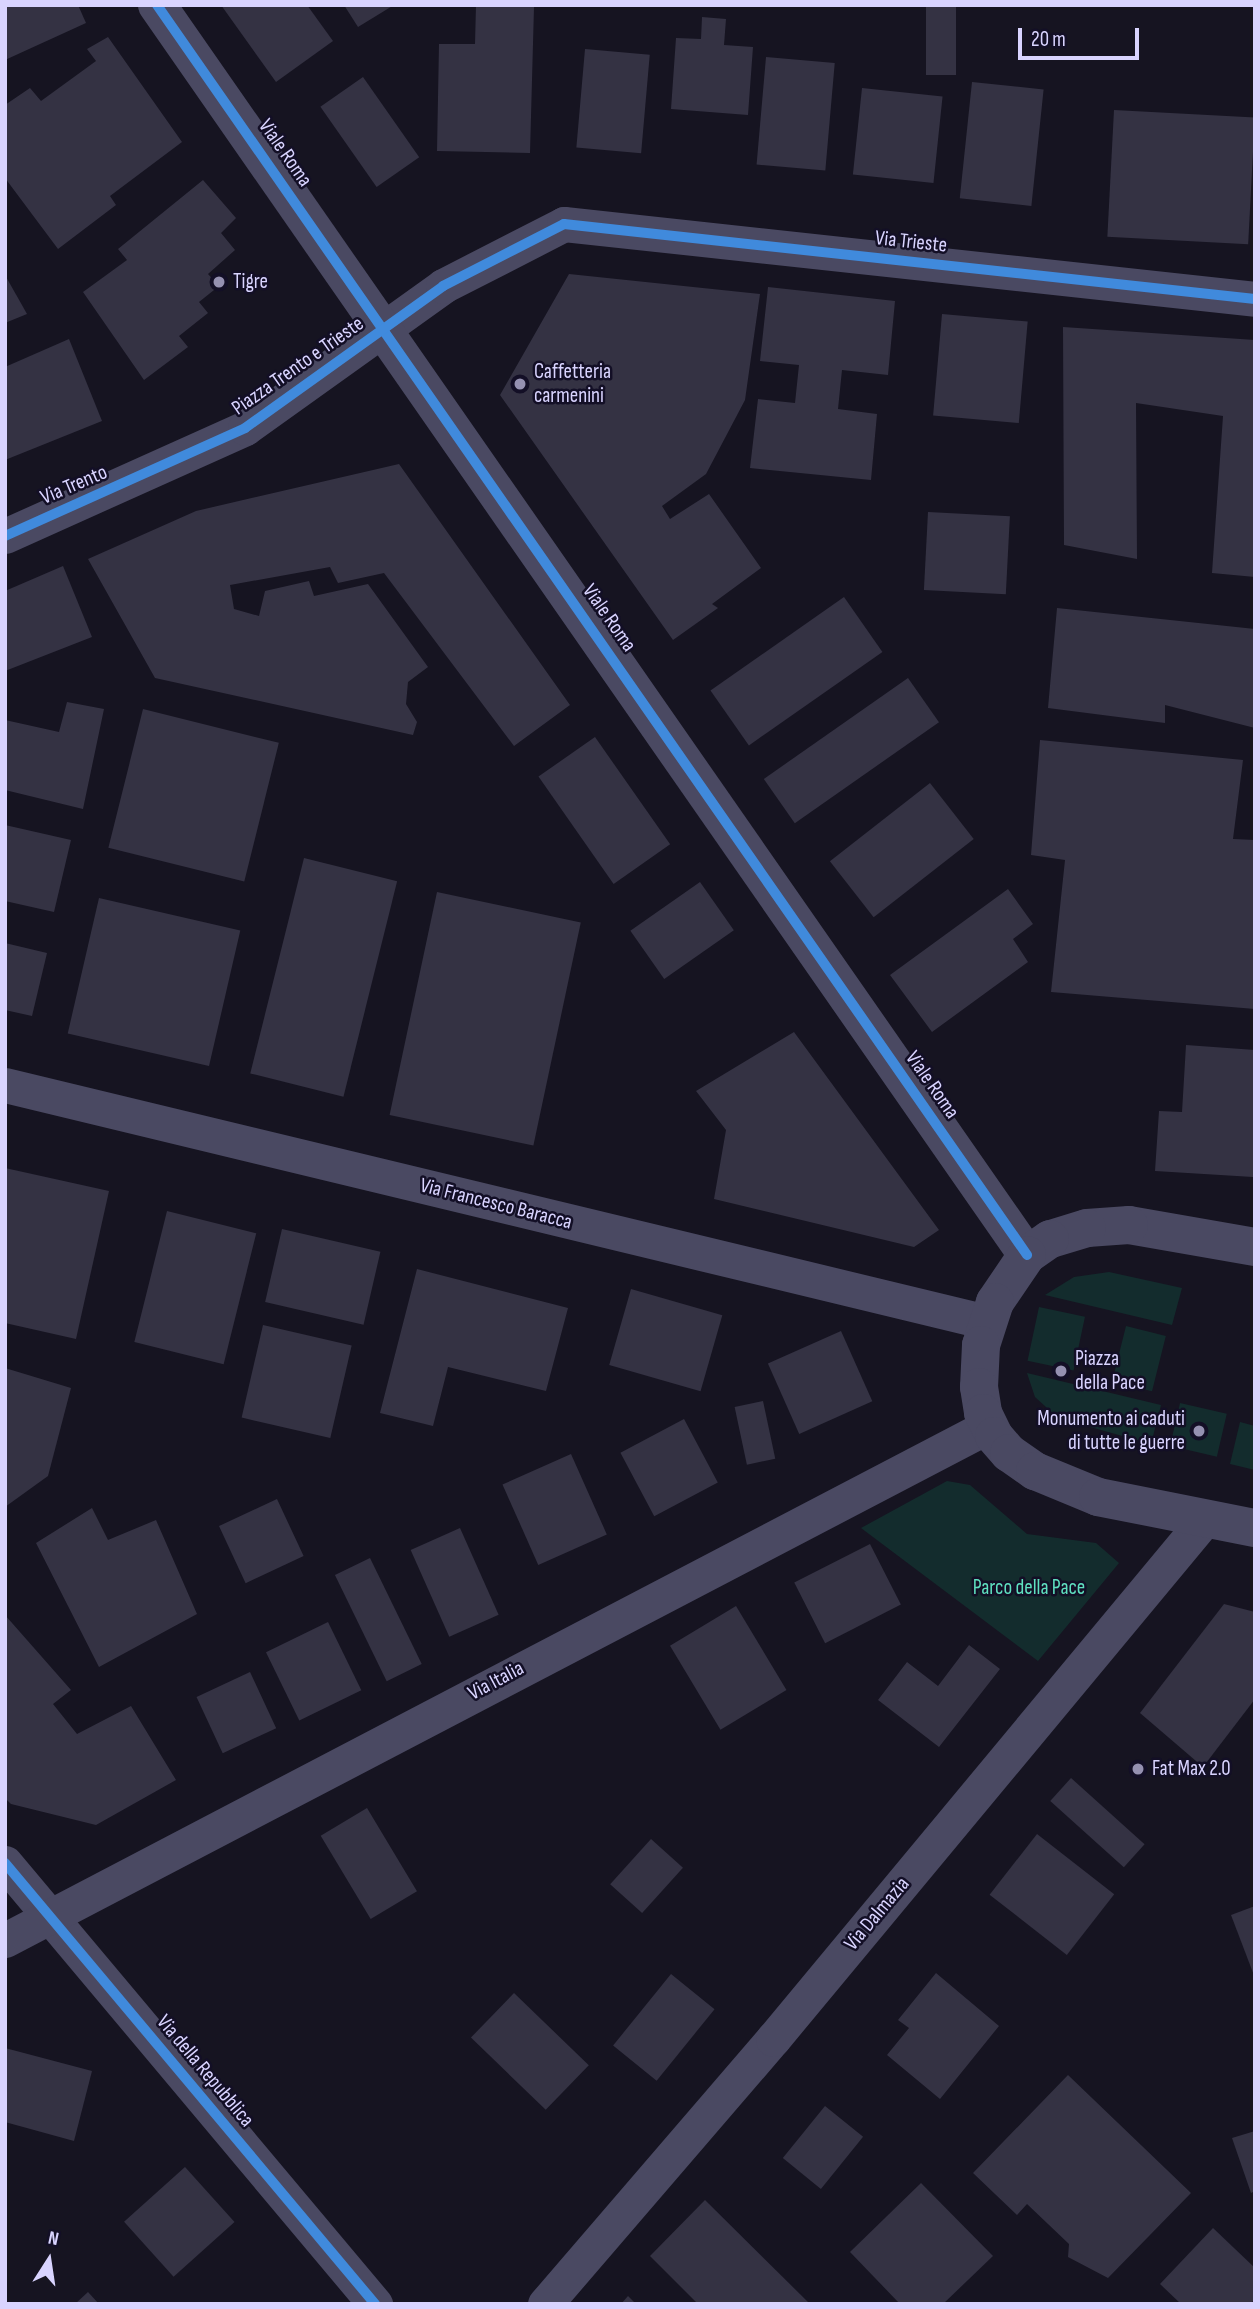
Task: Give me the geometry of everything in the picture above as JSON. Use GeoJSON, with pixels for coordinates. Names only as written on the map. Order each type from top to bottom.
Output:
{"type":"FeatureCollection","features":[{"type":"Feature","properties":{"kind":"street","name":"Viale Roma"},"geometry":{"type":"LineString","coordinates":[[157,5],[1027,1255]]}},
{"type":"Feature","properties":{"kind":"street","name":"Piazza Trento e Trieste"},"geometry":{"type":"LineString","coordinates":[[159,470],[245,428],[443,286],[564,224]]}},
{"type":"Feature","properties":{"kind":"street","name":"Via Trieste"},"geometry":{"type":"LineString","coordinates":[[564,224],[1255,299]]}},
{"type":"Feature","properties":{"kind":"street","name":"Via Trento"},"geometry":{"type":"LineString","coordinates":[[5,536],[159,470]]}},
{"type":"Feature","properties":{"kind":"street","name":"Via Francesco Baracca"},"geometry":{"type":"LineString","coordinates":[[5,1085],[987,1322]]}},
{"type":"Feature","properties":{"kind":"street"},"geometry":{"type":"LineString","coordinates":[[1255,1247],[1154,1228],[1107,1225],[1050,1239],[1027,1255],[987,1322],[979,1387],[988,1426],[1018,1461],[1070,1488],[1204,1520],[1255,1528]]}},
{"type":"Feature","properties":{"kind":"street","name":"Via Italia"},"geometry":{"type":"LineString","coordinates":[[5,1940],[988,1426]]}},
{"type":"Feature","properties":{"kind":"street","name":"Via Dalmazia"},"geometry":{"type":"LineString","coordinates":[[545,2304],[773,2039],[1204,1520]]}},
{"type":"Feature","properties":{"kind":"street","name":"Via della Repubblica"},"geometry":{"type":"LineString","coordinates":[[5,1863],[375,2304]]}},
{"type":"Feature","properties":{"kind":"green space"},"geometry":{"type":"Polygon","coordinates":[[[1109,1272],[1182,1288],[1172,1325],[1045,1295],[1074,1277],[1109,1272]]]}},
{"type":"Feature","properties":{"kind":"green space"},"geometry":{"type":"Polygon","coordinates":[[[1039,1307],[1085,1317],[1074,1371],[1028,1361],[1039,1307]]]}},
{"type":"Feature","properties":{"kind":"green space"},"geometry":{"type":"Polygon","coordinates":[[[1126,1326],[1166,1336],[1152,1391],[1112,1381],[1126,1326]]]}},
{"type":"Feature","properties":{"kind":"green space"},"geometry":{"type":"Polygon","coordinates":[[[1027,1373],[1161,1405],[1151,1444],[1058,1418],[1035,1397],[1027,1373]]]}},
{"type":"Feature","properties":{"kind":"green space"},"geometry":{"type":"Polygon","coordinates":[[[1180,1403],[1227,1414],[1217,1457],[1170,1446],[1180,1403]]]}},
{"type":"Feature","properties":{"kind":"green space"},"geometry":{"type":"Polygon","coordinates":[[[1240,1422],[1255,1426],[1255,1470],[1230,1464],[1240,1422]]]}},
{"type":"Feature","properties":{"kind":"green space","name":"Parco della Pace"},"geometry":{"type":"Polygon","coordinates":[[[947,1481],[970,1485],[1027,1534],[1096,1543],[1119,1563],[1038,1661],[861,1528],[947,1481]]]}},
{"type":"Feature","properties":{"kind":"building"},"geometry":{"type":"Polygon","coordinates":[[[5,5],[78,5],[86,23],[5,60],[5,5]]]}},
{"type":"Feature","properties":{"kind":"building"},"geometry":{"type":"Polygon","coordinates":[[[221,5],[307,5],[333,41],[276,82],[221,5]]]}},
{"type":"Feature","properties":{"kind":"building"},"geometry":{"type":"Polygon","coordinates":[[[344,5],[394,5],[358,27],[344,5]]]}},
{"type":"Feature","properties":{"kind":"building"},"geometry":{"type":"Polygon","coordinates":[[[476,5],[534,7],[530,153],[437,151],[439,44],[475,44],[476,5]]]}},
{"type":"Feature","properties":{"kind":"building"},"geometry":{"type":"Polygon","coordinates":[[[926,5],[956,5],[956,75],[926,75],[926,5]]]}},
{"type":"Feature","properties":{"kind":"building"},"geometry":{"type":"Polygon","coordinates":[[[702,17],[726,19],[724,45],[753,47],[748,115],[671,109],[676,38],[701,39],[702,17]]]}},
{"type":"Feature","properties":{"kind":"building"},"geometry":{"type":"Polygon","coordinates":[[[108,37],[182,142],[110,196],[116,205],[58,249],[5,178],[5,105],[30,88],[41,101],[96,61],[87,49],[108,37]]]}},
{"type":"Feature","properties":{"kind":"building"},"geometry":{"type":"Polygon","coordinates":[[[585,49],[650,55],[641,153],[576,148],[585,49]]]}},
{"type":"Feature","properties":{"kind":"building"},"geometry":{"type":"Polygon","coordinates":[[[766,57],[835,63],[825,171],[757,165],[766,57]]]}},
{"type":"Feature","properties":{"kind":"building"},"geometry":{"type":"Polygon","coordinates":[[[363,77],[419,157],[377,187],[320,107],[363,77]]]}},
{"type":"Feature","properties":{"kind":"building"},"geometry":{"type":"Polygon","coordinates":[[[972,82],[1044,90],[1031,206],[960,198],[972,82]]]}},
{"type":"Feature","properties":{"kind":"building"},"geometry":{"type":"Polygon","coordinates":[[[862,88],[943,96],[933,183],[853,175],[862,88]]]}},
{"type":"Feature","properties":{"kind":"building"},"geometry":{"type":"Polygon","coordinates":[[[1114,110],[1255,117],[1248,244],[1107,237],[1114,110]]]}},
{"type":"Feature","properties":{"kind":"building"},"geometry":{"type":"Polygon","coordinates":[[[203,180],[236,218],[221,233],[235,250],[208,274],[219,286],[199,302],[208,313],[179,336],[188,347],[144,380],[83,292],[127,260],[118,249],[203,180]]]}},
{"type":"Feature","properties":{"kind":"building"},"geometry":{"type":"Polygon","coordinates":[[[569,274],[760,294],[745,400],[706,474],[662,506],[670,519],[709,494],[761,568],[712,604],[718,608],[673,640],[500,395],[569,274]]]}},
{"type":"Feature","properties":{"kind":"building"},"geometry":{"type":"Polygon","coordinates":[[[5,275],[27,314],[5,323],[5,275]]]}},
{"type":"Feature","properties":{"kind":"building"},"geometry":{"type":"Polygon","coordinates":[[[768,287],[895,301],[888,375],[842,370],[838,409],[877,414],[871,480],[750,468],[758,399],[795,403],[799,365],[760,361],[768,287]]]}},
{"type":"Feature","properties":{"kind":"building"},"geometry":{"type":"Polygon","coordinates":[[[942,314],[1028,321],[1019,423],[933,416],[942,314]]]}},
{"type":"Feature","properties":{"kind":"building"},"geometry":{"type":"Polygon","coordinates":[[[1063,327],[1255,340],[1255,577],[1212,573],[1223,416],[1136,403],[1137,559],[1064,545],[1063,327]]]}},
{"type":"Feature","properties":{"kind":"building"},"geometry":{"type":"Polygon","coordinates":[[[69,339],[102,421],[5,460],[5,367],[69,339]]]}},
{"type":"Feature","properties":{"kind":"building"},"geometry":{"type":"Polygon","coordinates":[[[399,464],[570,705],[514,746],[384,573],[338,583],[330,567],[230,585],[234,609],[259,616],[265,591],[309,581],[314,596],[368,584],[428,667],[408,682],[406,704],[417,722],[413,735],[155,678],[88,559],[196,511],[399,464]]]}},
{"type":"Feature","properties":{"kind":"building"},"geometry":{"type":"Polygon","coordinates":[[[928,512],[1010,516],[1006,594],[924,590],[928,512]]]}},
{"type":"Feature","properties":{"kind":"building"},"geometry":{"type":"Polygon","coordinates":[[[63,566],[92,637],[5,671],[5,591],[63,566]]]}},
{"type":"Feature","properties":{"kind":"building"},"geometry":{"type":"Polygon","coordinates":[[[844,597],[882,652],[749,745],[710,690],[844,597]]]}},
{"type":"Feature","properties":{"kind":"building"},"geometry":{"type":"Polygon","coordinates":[[[1057,608],[1255,629],[1255,728],[1165,705],[1165,723],[1048,708],[1057,608]]]}},
{"type":"Feature","properties":{"kind":"building"},"geometry":{"type":"Polygon","coordinates":[[[908,678],[939,722],[795,823],[764,779],[908,678]]]}},
{"type":"Feature","properties":{"kind":"building"},"geometry":{"type":"Polygon","coordinates":[[[67,702],[104,709],[83,809],[5,790],[5,720],[59,732],[67,702]]]}},
{"type":"Feature","properties":{"kind":"building"},"geometry":{"type":"Polygon","coordinates":[[[143,709],[279,743],[244,882],[108,848],[143,709]]]}},
{"type":"Feature","properties":{"kind":"building"},"geometry":{"type":"Polygon","coordinates":[[[595,737],[670,844],[614,884],[538,777],[595,737]]]}},
{"type":"Feature","properties":{"kind":"building"},"geometry":{"type":"Polygon","coordinates":[[[1040,740],[1243,760],[1233,839],[1255,840],[1255,1009],[1051,992],[1065,860],[1031,855],[1040,740]]]}},
{"type":"Feature","properties":{"kind":"building"},"geometry":{"type":"Polygon","coordinates":[[[930,783],[974,839],[874,917],[830,861],[930,783]]]}},
{"type":"Feature","properties":{"kind":"building"},"geometry":{"type":"Polygon","coordinates":[[[5,825],[71,840],[54,912],[5,901],[5,825]]]}},
{"type":"Feature","properties":{"kind":"building"},"geometry":{"type":"Polygon","coordinates":[[[304,858],[397,881],[343,1097],[250,1073],[304,858]]]}},
{"type":"Feature","properties":{"kind":"building"},"geometry":{"type":"Polygon","coordinates":[[[700,882],[734,930],[664,979],[630,931],[700,882]]]}},
{"type":"Feature","properties":{"kind":"building"},"geometry":{"type":"Polygon","coordinates":[[[1008,889],[1033,924],[1013,939],[1028,962],[932,1032],[890,975],[1008,889]]]}},
{"type":"Feature","properties":{"kind":"building"},"geometry":{"type":"Polygon","coordinates":[[[437,892],[581,923],[533,1146],[390,1115],[437,892]]]}},
{"type":"Feature","properties":{"kind":"building"},"geometry":{"type":"Polygon","coordinates":[[[99,898],[240,931],[209,1066],[68,1033],[99,898]]]}},
{"type":"Feature","properties":{"kind":"building"},"geometry":{"type":"Polygon","coordinates":[[[5,943],[47,953],[32,1016],[5,1010],[5,943]]]}},
{"type":"Feature","properties":{"kind":"building"},"geometry":{"type":"Polygon","coordinates":[[[794,1032],[939,1230],[914,1247],[714,1199],[726,1130],[696,1091],[794,1032]]]}},
{"type":"Feature","properties":{"kind":"building"},"geometry":{"type":"Polygon","coordinates":[[[1186,1045],[1255,1050],[1253,1177],[1155,1171],[1159,1111],[1182,1112],[1186,1045]]]}},
{"type":"Feature","properties":{"kind":"building"},"geometry":{"type":"Polygon","coordinates":[[[5,1168],[109,1191],[76,1339],[5,1323],[5,1168]]]}},
{"type":"Feature","properties":{"kind":"building"},"geometry":{"type":"Polygon","coordinates":[[[167,1211],[256,1233],[224,1364],[134,1342],[167,1211]]]}},
{"type":"Feature","properties":{"kind":"building"},"geometry":{"type":"Polygon","coordinates":[[[282,1229],[380,1252],[364,1325],[265,1302],[282,1229]]]}},
{"type":"Feature","properties":{"kind":"building"},"geometry":{"type":"Polygon","coordinates":[[[417,1269],[568,1308],[546,1391],[448,1367],[433,1426],[380,1413],[417,1269]]]}},
{"type":"Feature","properties":{"kind":"building"},"geometry":{"type":"Polygon","coordinates":[[[631,1289],[722,1315],[701,1391],[609,1365],[631,1289]]]}},
{"type":"Feature","properties":{"kind":"building"},"geometry":{"type":"Polygon","coordinates":[[[263,1325],[352,1345],[330,1438],[242,1418],[263,1325]]]}},
{"type":"Feature","properties":{"kind":"building"},"geometry":{"type":"Polygon","coordinates":[[[841,1331],[872,1401],[799,1434],[768,1364],[841,1331]]]}},
{"type":"Feature","properties":{"kind":"building"},"geometry":{"type":"Polygon","coordinates":[[[5,1368],[71,1388],[48,1476],[5,1507],[5,1368]]]}},
{"type":"Feature","properties":{"kind":"building"},"geometry":{"type":"Polygon","coordinates":[[[763,1401],[775,1459],[747,1465],[735,1407],[763,1401]]]}},
{"type":"Feature","properties":{"kind":"building"},"geometry":{"type":"Polygon","coordinates":[[[684,1419],[718,1483],[654,1516],[620,1453],[684,1419]]]}},
{"type":"Feature","properties":{"kind":"building"},"geometry":{"type":"Polygon","coordinates":[[[571,1454],[607,1534],[538,1565],[502,1485],[571,1454]]]}},
{"type":"Feature","properties":{"kind":"building"},"geometry":{"type":"Polygon","coordinates":[[[277,1499],[304,1556],[246,1583],[219,1526],[277,1499]]]}},
{"type":"Feature","properties":{"kind":"building"},"geometry":{"type":"Polygon","coordinates":[[[92,1508],[108,1540],[156,1520],[197,1614],[99,1667],[36,1543],[92,1508]]]}},
{"type":"Feature","properties":{"kind":"building"},"geometry":{"type":"Polygon","coordinates":[[[460,1528],[499,1615],[449,1637],[411,1550],[460,1528]]]}},
{"type":"Feature","properties":{"kind":"building"},"geometry":{"type":"Polygon","coordinates":[[[870,1544],[901,1605],[825,1643],[794,1583],[870,1544]]]}},
{"type":"Feature","properties":{"kind":"building"},"geometry":{"type":"Polygon","coordinates":[[[370,1558],[422,1664],[387,1681],[335,1575],[370,1558]]]}},
{"type":"Feature","properties":{"kind":"building"},"geometry":{"type":"Polygon","coordinates":[[[1224,1604],[1255,1612],[1255,1699],[1203,1767],[1140,1713],[1224,1604]]]}},
{"type":"Feature","properties":{"kind":"building"},"geometry":{"type":"Polygon","coordinates":[[[736,1606],[786,1690],[720,1730],[670,1646],[736,1606]]]}},
{"type":"Feature","properties":{"kind":"building"},"geometry":{"type":"Polygon","coordinates":[[[5,1615],[71,1690],[53,1704],[77,1734],[131,1706],[176,1780],[96,1825],[11,1804],[5,1798],[5,1615]]]}},
{"type":"Feature","properties":{"kind":"building"},"geometry":{"type":"Polygon","coordinates":[[[328,1622],[361,1690],[299,1721],[266,1652],[328,1622]]]}},
{"type":"Feature","properties":{"kind":"building"},"geometry":{"type":"Polygon","coordinates":[[[969,1645],[1000,1669],[939,1747],[878,1700],[907,1662],[938,1686],[969,1645]]]}},
{"type":"Feature","properties":{"kind":"building"},"geometry":{"type":"Polygon","coordinates":[[[250,1672],[276,1728],[223,1753],[197,1697],[250,1672]]]}},
{"type":"Feature","properties":{"kind":"building"},"geometry":{"type":"Polygon","coordinates":[[[1071,1778],[1145,1844],[1124,1867],[1050,1801],[1071,1778]]]}},
{"type":"Feature","properties":{"kind":"building"},"geometry":{"type":"Polygon","coordinates":[[[367,1808],[417,1891],[371,1919],[321,1836],[367,1808]]]}},
{"type":"Feature","properties":{"kind":"building"},"geometry":{"type":"Polygon","coordinates":[[[1037,1834],[1114,1894],[1067,1955],[990,1895],[1037,1834]]]}},
{"type":"Feature","properties":{"kind":"building"},"geometry":{"type":"Polygon","coordinates":[[[651,1839],[683,1868],[642,1913],[610,1884],[651,1839]]]}},
{"type":"Feature","properties":{"kind":"building"},"geometry":{"type":"Polygon","coordinates":[[[1255,1906],[1255,1978],[1231,1915],[1255,1906]]]}},
{"type":"Feature","properties":{"kind":"building"},"geometry":{"type":"Polygon","coordinates":[[[936,1973],[999,2026],[940,2099],[887,2055],[909,2028],[898,2020],[936,1973]]]}},
{"type":"Feature","properties":{"kind":"building"},"geometry":{"type":"Polygon","coordinates":[[[671,1974],[715,2009],[657,2081],[613,2045],[671,1974]]]}},
{"type":"Feature","properties":{"kind":"building"},"geometry":{"type":"Polygon","coordinates":[[[514,1993],[589,2065],[546,2110],[471,2038],[514,1993]]]}},
{"type":"Feature","properties":{"kind":"building"},"geometry":{"type":"Polygon","coordinates":[[[5,2048],[92,2071],[74,2141],[5,2122],[5,2048]]]}},
{"type":"Feature","properties":{"kind":"building"},"geometry":{"type":"Polygon","coordinates":[[[1068,2075],[1191,2193],[1108,2278],[1068,2257],[1069,2244],[1027,2204],[1017,2215],[973,2173],[1068,2075]]]}},
{"type":"Feature","properties":{"kind":"building"},"geometry":{"type":"Polygon","coordinates":[[[825,2106],[863,2137],[821,2189],[783,2158],[825,2106]]]}},
{"type":"Feature","properties":{"kind":"building"},"geometry":{"type":"Polygon","coordinates":[[[1255,2131],[1255,2191],[1251,2193],[1232,2138],[1255,2131]]]}},
{"type":"Feature","properties":{"kind":"building"},"geometry":{"type":"Polygon","coordinates":[[[185,2167],[235,2222],[174,2277],[124,2222],[185,2167]]]}},
{"type":"Feature","properties":{"kind":"building"},"geometry":{"type":"Polygon","coordinates":[[[921,2183],[993,2256],[943,2304],[900,2304],[850,2252],[921,2183]]]}},
{"type":"Feature","properties":{"kind":"building"},"geometry":{"type":"Polygon","coordinates":[[[705,2200],[810,2304],[698,2304],[650,2256],[705,2200]]]}},
{"type":"Feature","properties":{"kind":"building"},"geometry":{"type":"Polygon","coordinates":[[[1213,2228],[1255,2268],[1255,2299],[1250,2304],[1181,2304],[1160,2284],[1213,2228]]]}},
{"type":"Feature","properties":{"kind":"building"},"geometry":{"type":"Polygon","coordinates":[[[88,2292],[99,2304],[75,2304],[88,2292]]]}},
{"type":"Feature","properties":{"kind":"building"},"geometry":{"type":"Polygon","coordinates":[[[628,2296],[636,2304],[621,2304],[628,2296]]]}},
{"type":"Feature","properties":{"kind":"cycle path"},"geometry":{"type":"LineString","coordinates":[[157,5],[1027,1255]]}},
{"type":"Feature","properties":{"kind":"cycle path"},"geometry":{"type":"LineString","coordinates":[[5,536],[245,428],[443,286],[564,224],[1255,299]]}},
{"type":"Feature","properties":{"kind":"cycle path"},"geometry":{"type":"LineString","coordinates":[[5,1863],[375,2304]]}},
{"type":"Feature","properties":{"kind":"place","name":"Tigre"},"geometry":{"type":"Point","coordinates":[219,282]}},
{"type":"Feature","properties":{"kind":"place","name":"Caffetteria carmenini"},"geometry":{"type":"Point","coordinates":[520,384]}},
{"type":"Feature","properties":{"kind":"place","name":"Piazza della Pace"},"geometry":{"type":"Point","coordinates":[1061,1371]}},
{"type":"Feature","properties":{"kind":"place","name":"Monumento ai caduti di tutte le guerre"},"geometry":{"type":"Point","coordinates":[1199,1431]}},
{"type":"Feature","properties":{"kind":"place","name":"Fat Max 2.0"},"geometry":{"type":"Point","coordinates":[1138,1769]}}]}
